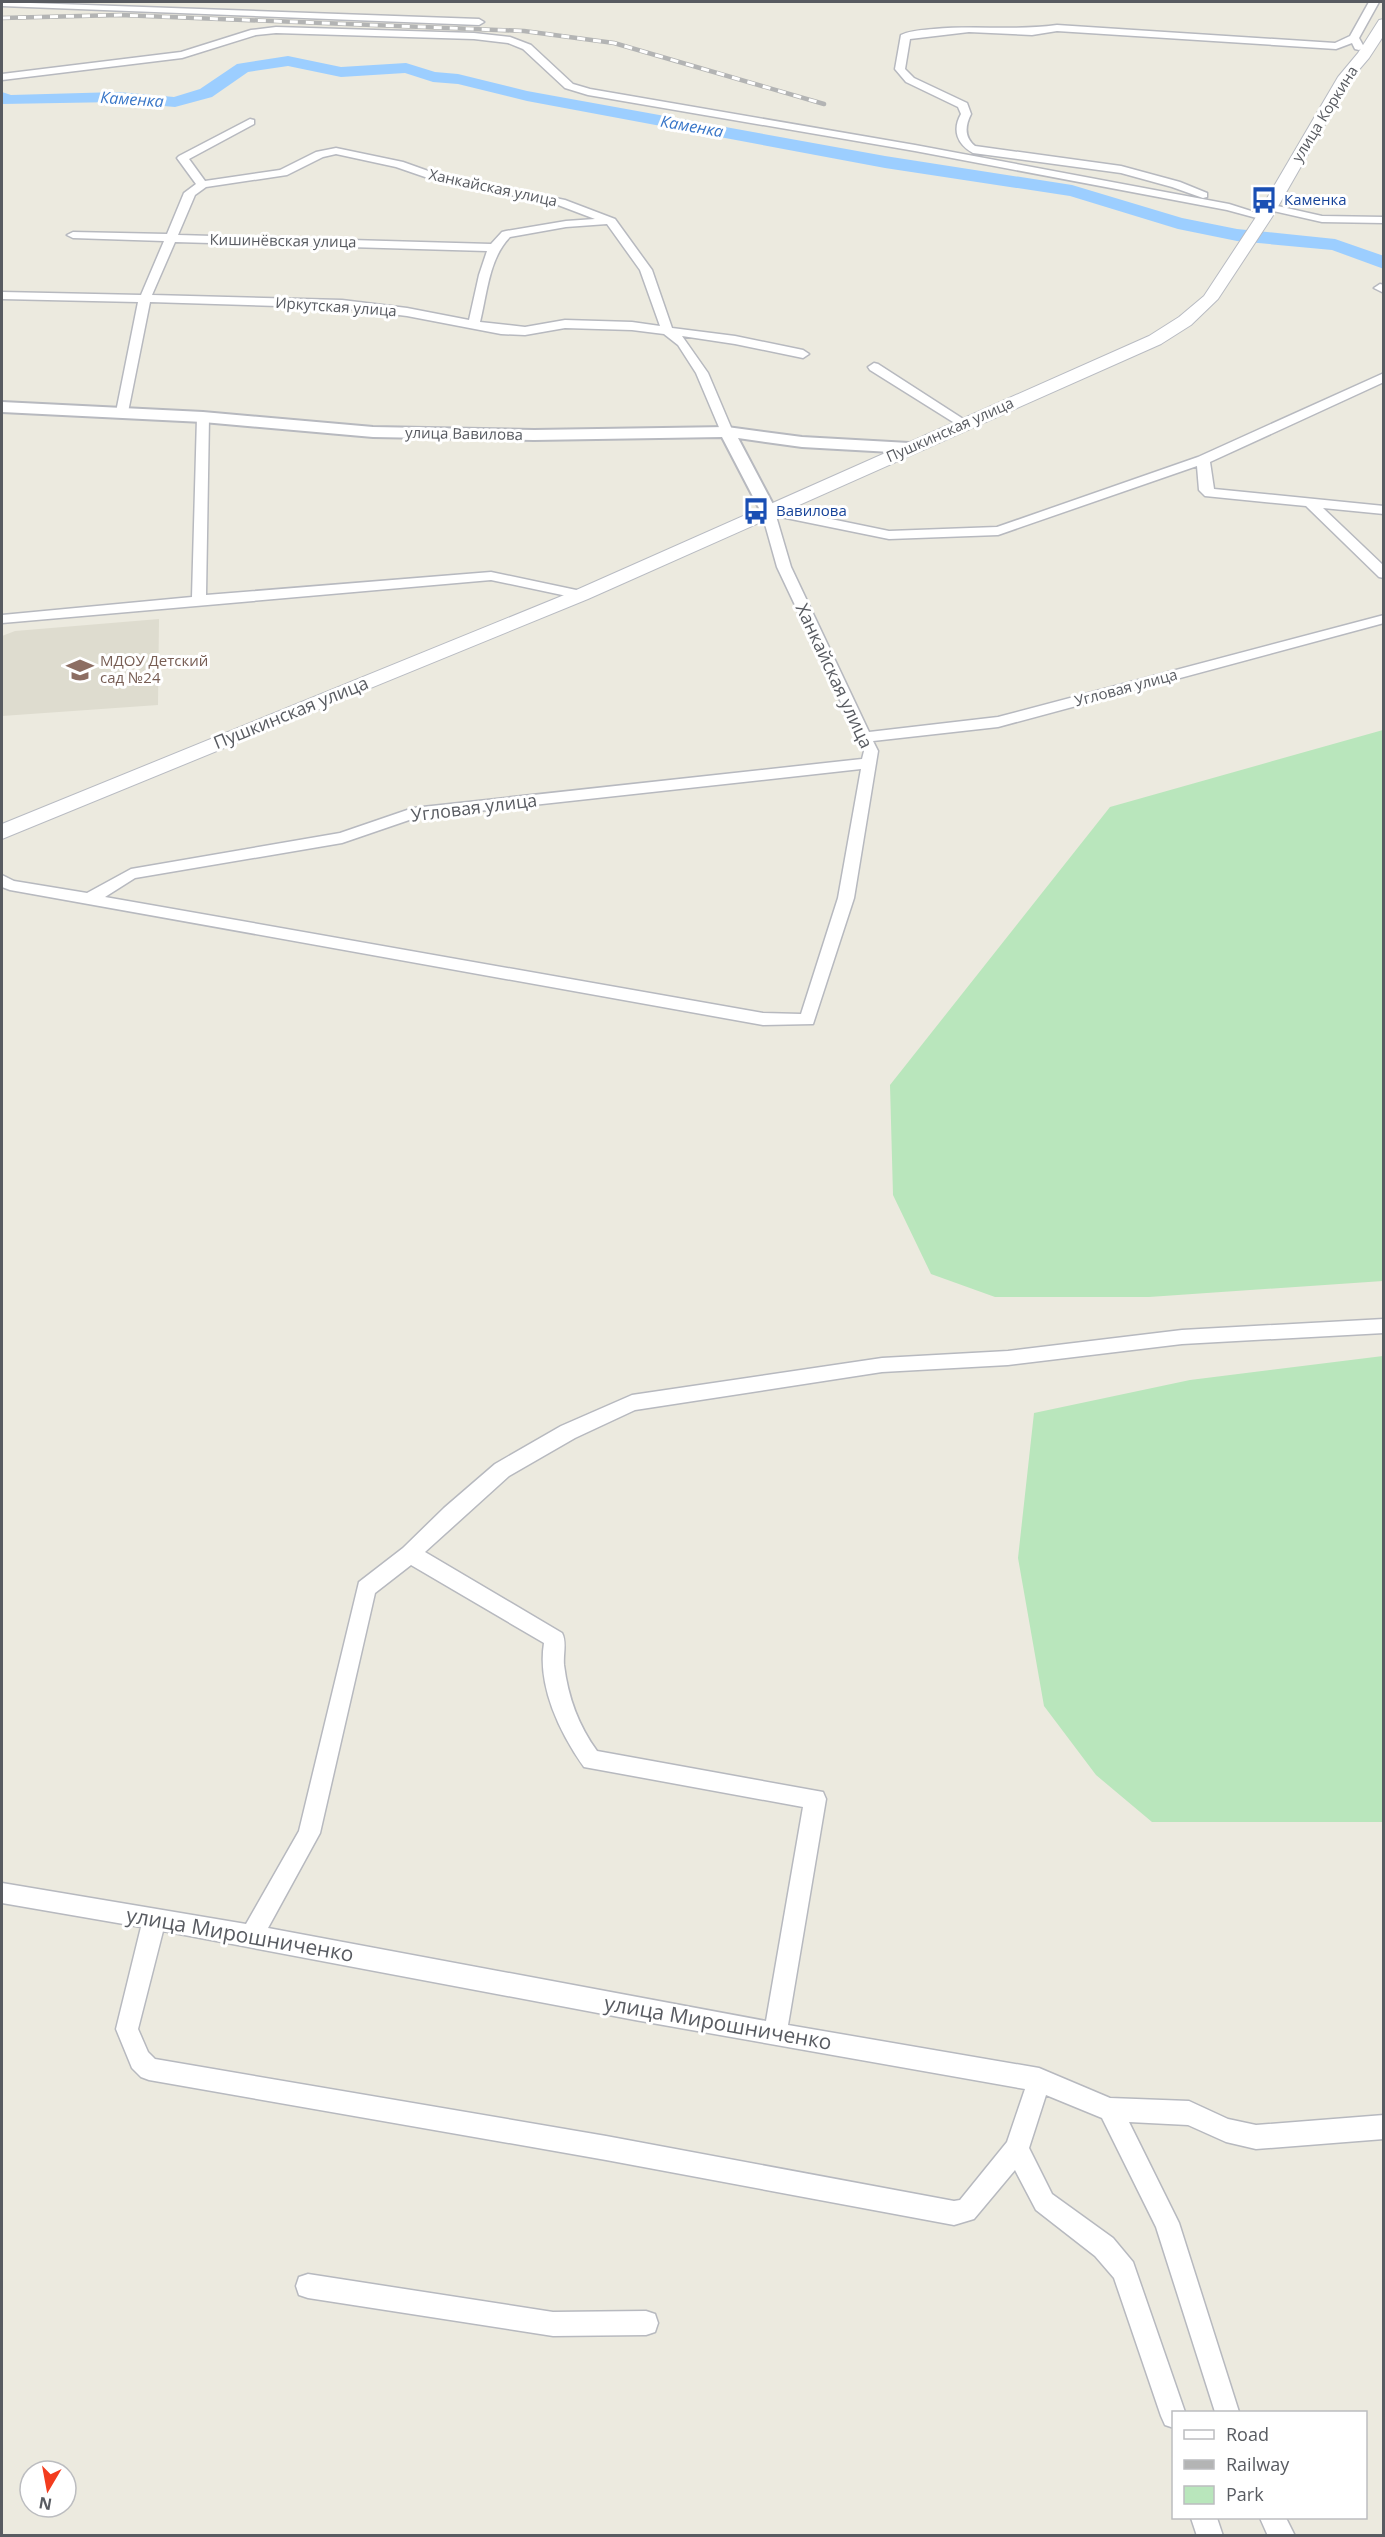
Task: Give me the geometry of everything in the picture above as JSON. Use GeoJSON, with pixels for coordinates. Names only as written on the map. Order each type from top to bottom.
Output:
{"type":"FeatureCollection","features":[{"type":"Feature","properties":{"kind":"main road","name":"улица Коркина"},"geometry":{"type":"LineString","coordinates":[[1264,216],[1345,77],[1364,55],[1383,23]]}},
{"type":"Feature","properties":{"kind":"main road","name":"Пушкинская улица"},"geometry":{"type":"LineString","coordinates":[[2,832],[581,595],[1155,340],[1185,321],[1210,299],[1264,216]]}},
{"type":"Feature","properties":{"kind":"street"},"geometry":{"type":"LineString","coordinates":[[1229,207],[1176,183],[1146,175],[977,151],[966,146],[960,135],[962,119],[966,114],[963,105],[910,80],[900,69],[905,37],[911,34],[969,29],[1032,32],[1057,28],[1336,46],[1354,38],[1374,2]]}},
{"type":"Feature","properties":{"kind":"street"},"geometry":{"type":"LineString","coordinates":[[2,3],[479,22]]}},
{"type":"Feature","properties":{"kind":"street"},"geometry":{"type":"LineString","coordinates":[[2,77],[182,55],[255,32],[276,30],[474,36],[510,40],[527,47],[569,86],[588,93],[915,148],[1229,207],[1264,216],[1383,220]]}},
{"type":"Feature","properties":{"kind":"street"},"geometry":{"type":"LineString","coordinates":[[1354,38],[1364,55]]}},
{"type":"Feature","properties":{"kind":"street"},"geometry":{"type":"LineString","coordinates":[[122,412],[144,299],[187,196],[202,185],[183,158],[250,122]]}},
{"type":"Feature","properties":{"kind":"street","name":"Ханкайская улица"},"geometry":{"type":"LineString","coordinates":[[202,185],[227,179],[283,173],[320,154],[346,152],[399,164],[428,175],[561,202],[611,222]]}},
{"type":"Feature","properties":{"kind":"street"},"geometry":{"type":"LineString","coordinates":[[474,324],[493,249],[506,234],[566,224],[611,222],[646,270],[667,330],[682,343],[702,373],[727,432],[768,510],[889,535],[998,531],[1203,460],[1383,377]]}},
{"type":"Feature","properties":{"kind":"street","name":"Кишинёвская улица"},"geometry":{"type":"LineString","coordinates":[[73,235],[493,249]]}},
{"type":"Feature","properties":{"kind":"street","name":"Иркутская улица"},"geometry":{"type":"LineString","coordinates":[[2,295],[342,304],[407,312],[501,330],[525,331],[565,324],[601,324],[667,330],[735,340],[803,354]]}},
{"type":"Feature","properties":{"kind":"street"},"geometry":{"type":"LineString","coordinates":[[874,367],[965,424]]}},
{"type":"Feature","properties":{"kind":"street","name":"улица Вавилова"},"geometry":{"type":"LineString","coordinates":[[2,407],[203,417],[372,432],[534,435],[727,432],[802,442],[909,448]]}},
{"type":"Feature","properties":{"kind":"street"},"geometry":{"type":"LineString","coordinates":[[199,600],[203,417]]}},
{"type":"Feature","properties":{"kind":"street"},"geometry":{"type":"LineString","coordinates":[[1203,460],[1206,490],[1209,493],[1383,510]]}},
{"type":"Feature","properties":{"kind":"street"},"geometry":{"type":"LineString","coordinates":[[1310,503],[1383,574]]}},
{"type":"Feature","properties":{"kind":"street","name":"Ханкайская улица"},"geometry":{"type":"LineString","coordinates":[[90,899],[763,1018],[807,1020],[846,898],[872,751],[784,567],[768,510]]}},
{"type":"Feature","properties":{"kind":"street"},"geometry":{"type":"LineString","coordinates":[[2,619],[491,576],[581,595]]}},
{"type":"Feature","properties":{"kind":"street","name":"Угловая улица"},"geometry":{"type":"LineString","coordinates":[[865,737],[998,722],[1383,619]]}},
{"type":"Feature","properties":{"kind":"street","name":"Угловая улица"},"geometry":{"type":"LineString","coordinates":[[90,899],[131,874],[342,838],[413,813],[869,762]]}},
{"type":"Feature","properties":{"kind":"street"},"geometry":{"type":"LineString","coordinates":[[2,880],[9,885],[90,899]]}},
{"type":"Feature","properties":{"kind":"street"},"geometry":{"type":"LineString","coordinates":[[252,1936],[309,1833],[366,1588],[410,1554],[451,1514],[502,1470],[568,1431],[632,1403],[882,1365],[1008,1358],[1182,1337],[1383,1326]]}},
{"type":"Feature","properties":{"kind":"street"},"geometry":{"type":"LineString","coordinates":[[410,1554],[555,1639],[552,1653],[559,1690],[576,1740],[591,1760],[815,1799],[775,2033]]}},
{"type":"Feature","properties":{"kind":"street","name":"улица Мирошниченко"},"geometry":{"type":"LineString","coordinates":[[2,1893],[154,1921],[252,1936],[635,2009],[1039,2080],[1110,2110]]}},
{"type":"Feature","properties":{"kind":"street"},"geometry":{"type":"LineString","coordinates":[[154,1921],[127,2029],[140,2060],[149,2069],[606,2148],[954,2213],[966,2211],[1017,2149],[1039,2080]]}},
{"type":"Feature","properties":{"kind":"street"},"geometry":{"type":"LineString","coordinates":[[1227,2411],[1167,2223],[1110,2110],[1189,2113],[1226,2130],[1256,2137],[1383,2127]]}},
{"type":"Feature","properties":{"kind":"street"},"geometry":{"type":"LineString","coordinates":[[1017,2149],[1044,2202],[1104,2247],[1124,2271],[1172,2413]]}},
{"type":"Feature","properties":{"kind":"street"},"geometry":{"type":"LineString","coordinates":[[308,2286],[553,2324],[646,2323]]}},
{"type":"Feature","properties":{"kind":"street"},"geometry":{"type":"LineString","coordinates":[[1205,2519],[1210,2535]]}},
{"type":"Feature","properties":{"kind":"street"},"geometry":{"type":"LineString","coordinates":[[1274,2519],[1282,2535]]}},
{"type":"Feature","properties":{"kind":"shaded area","name":"МДОУ Детский сад №24"},"geometry":{"type":"Polygon","coordinates":[[[159,619],[158,705],[2,716],[2,636],[15,631],[159,619]]]}},
{"type":"Feature","properties":{"kind":"green space"},"geometry":{"type":"Polygon","coordinates":[[[1383,730],[1383,1281],[1149,1297],[995,1297],[931,1274],[893,1195],[890,1085],[1110,807],[1383,730]]]}},
{"type":"Feature","properties":{"kind":"green space"},"geometry":{"type":"Polygon","coordinates":[[[1383,1356],[1383,1822],[1152,1822],[1096,1775],[1044,1706],[1018,1558],[1034,1413],[1190,1380],[1383,1356]]]}},
{"type":"Feature","properties":{"kind":"waterway","name":"Каменка"},"geometry":{"type":"LineString","coordinates":[[2,97],[7,100],[118,97],[175,102],[206,93],[243,68],[288,61],[341,72],[406,68],[433,77],[458,79],[527,96],[885,162],[1072,191],[1178,223],[1237,235],[1335,245],[1384,263]]}},
{"type":"Feature","properties":{"kind":"railway"},"geometry":{"type":"LineString","coordinates":[[2,18],[120,15],[524,31],[614,43],[824,104]]}},
{"type":"Feature","properties":{"kind":"place","name":"Каменка"},"geometry":{"type":"Point","coordinates":[1264,200]}},
{"type":"Feature","properties":{"kind":"place","name":"Вавилова"},"geometry":{"type":"Point","coordinates":[756,511]}},
{"type":"Feature","properties":{"kind":"place","name":"МДОУ Детский сад №24"},"geometry":{"type":"Point","coordinates":[80,670]}}]}
